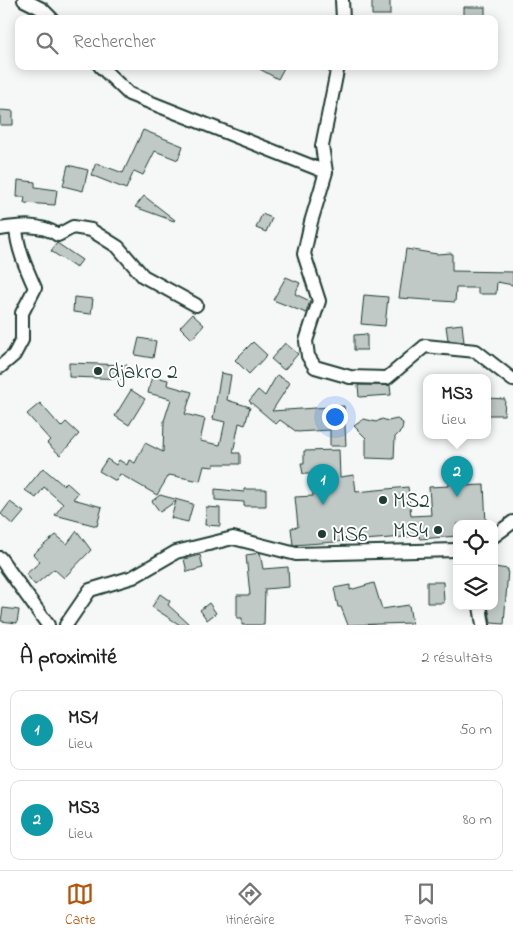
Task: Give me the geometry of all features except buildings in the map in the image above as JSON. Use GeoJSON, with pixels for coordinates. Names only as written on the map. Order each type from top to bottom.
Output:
{"type":"FeatureCollection","features":[{"type":"Feature","properties":{"kind":"street"},"geometry":{"type":"LineString","coordinates":[[24,0],[42,9],[48,15]]}},
{"type":"Feature","properties":{"kind":"street"},"geometry":{"type":"LineString","coordinates":[[342,0],[343,15]]}},
{"type":"Feature","properties":{"kind":"street"},"geometry":{"type":"LineString","coordinates":[[104,70],[129,94],[326,172]]}},
{"type":"Feature","properties":{"kind":"street"},"geometry":{"type":"LineString","coordinates":[[337,70],[322,146],[326,172],[311,222],[304,254],[319,301],[306,341],[308,356],[315,367],[350,377],[387,378],[425,346],[476,351],[513,380]]}},
{"type":"Feature","properties":{"kind":"street"},"geometry":{"type":"LineString","coordinates":[[0,229],[16,226],[34,226],[50,230],[58,235],[73,227],[91,230],[118,247],[143,276],[196,305]]}},
{"type":"Feature","properties":{"kind":"street"},"geometry":{"type":"LineString","coordinates":[[0,367],[14,355],[22,340],[22,313],[36,288],[26,270],[17,238],[16,226]]}},
{"type":"Feature","properties":{"kind":"street"},"geometry":{"type":"LineString","coordinates":[[498,533],[513,522]]}},
{"type":"Feature","properties":{"kind":"street"},"geometry":{"type":"LineString","coordinates":[[66,625],[90,590],[132,577],[176,552],[232,538],[296,554],[453,550]]}},
{"type":"Feature","properties":{"kind":"street"},"geometry":{"type":"LineString","coordinates":[[0,558],[48,625]]}},
{"type":"Feature","properties":{"kind":"street"},"geometry":{"type":"LineString","coordinates":[[481,610],[483,625]]}},
{"type":"Feature","properties":{"kind":"place","name":"djakro 2"},"geometry":{"type":"Point","coordinates":[98,371]}},
{"type":"Feature","properties":{"kind":"place","name":"MS3"},"geometry":{"type":"Point","coordinates":[457,497]}},
{"type":"Feature","properties":{"kind":"place","name":"MS2"},"geometry":{"type":"Point","coordinates":[383,500]}},
{"type":"Feature","properties":{"kind":"place","name":"MS1"},"geometry":{"type":"Point","coordinates":[323,505]}},
{"type":"Feature","properties":{"kind":"place","name":"MS4"},"geometry":{"type":"Point","coordinates":[438,530]}},
{"type":"Feature","properties":{"kind":"place","name":"MS6"},"geometry":{"type":"Point","coordinates":[322,534]}}]}
